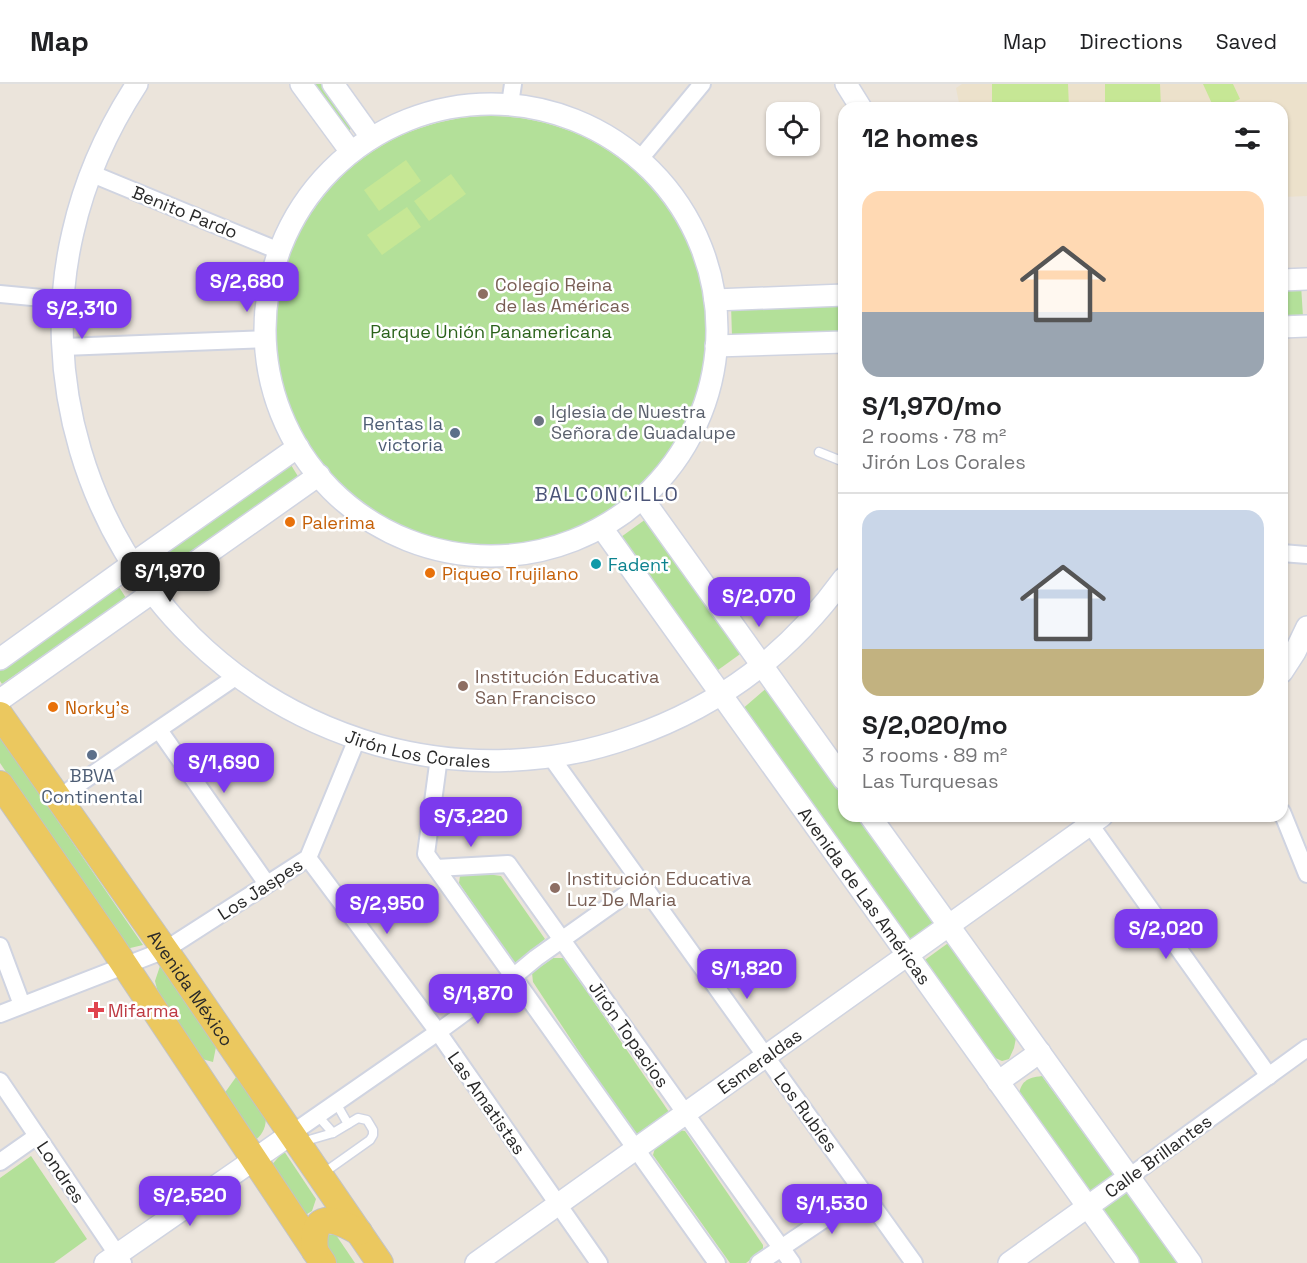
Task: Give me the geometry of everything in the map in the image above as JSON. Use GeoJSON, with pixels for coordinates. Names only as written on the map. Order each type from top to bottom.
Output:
{"type":"FeatureCollection","features":[{"type":"Feature","properties":{"kind":"main road","name":"Avenida México"},"geometry":{"type":"LineString","coordinates":[[0,715],[380,1263]]}},
{"type":"Feature","properties":{"kind":"main road"},"geometry":{"type":"LineString","coordinates":[[0,784],[125,965],[319,1257]]}},
{"type":"Feature","properties":{"kind":"main road"},"geometry":{"type":"LineString","coordinates":[[149,1002],[148,987],[152,972],[165,950]]}},
{"type":"Feature","properties":{"kind":"main road"},"geometry":{"type":"LineString","coordinates":[[201,1079],[212,1081],[226,1076],[233,1064],[233,1050]]}},
{"type":"Feature","properties":{"kind":"main road"},"geometry":{"type":"LineString","coordinates":[[319,1257],[314,1241],[315,1231],[322,1221],[338,1222],[358,1232]]}},
{"type":"Feature","properties":{"kind":"street","name":"Jirón Los Corales"},"geometry":{"type":"LineString","coordinates":[[137,84],[112,124],[90,174],[72,236],[63,300],[63,347],[68,398],[80,448],[102,508],[132,564],[171,615],[192,637],[237,676],[288,709],[318,723],[357,739],[397,750],[439,757],[479,760],[551,757],[618,742],[681,717],[722,695],[763,666],[792,639],[813,618],[838,586]]}},
{"type":"Feature","properties":{"kind":"street"},"geometry":{"type":"LineString","coordinates":[[302,84],[351,152]]}},
{"type":"Feature","properties":{"kind":"street"},"geometry":{"type":"LineString","coordinates":[[333,84],[371,137]]}},
{"type":"Feature","properties":{"kind":"street"},"geometry":{"type":"LineString","coordinates":[[640,159],[702,84]]}},
{"type":"Feature","properties":{"kind":"street"},"geometry":{"type":"LineString","coordinates":[[850,85],[858,102]]}},
{"type":"Feature","properties":{"kind":"street"},"geometry":{"type":"LineString","coordinates":[[511,94],[576,120],[620,144],[640,159],[668,189],[690,223],[706,260],[715,300],[716,346],[710,386],[692,434],[666,473],[643,499],[602,528],[544,551],[486,557],[459,554],[407,540],[358,513],[319,475],[298,447],[276,398],[269,369],[266,310],[271,280],[279,252],[294,219],[314,189],[338,162],[371,137],[422,113],[451,106],[481,103],[511,94]]}},
{"type":"Feature","properties":{"kind":"street","name":"Benito Pardo"},"geometry":{"type":"LineString","coordinates":[[90,174],[279,252]]}},
{"type":"Feature","properties":{"kind":"street"},"geometry":{"type":"LineString","coordinates":[[1288,280],[1307,279]]}},
{"type":"Feature","properties":{"kind":"street"},"geometry":{"type":"LineString","coordinates":[[0,294],[63,300]]}},
{"type":"Feature","properties":{"kind":"street"},"geometry":{"type":"LineString","coordinates":[[715,300],[838,295]]}},
{"type":"Feature","properties":{"kind":"street"},"geometry":{"type":"LineString","coordinates":[[1288,327],[1307,326]]}},
{"type":"Feature","properties":{"kind":"street"},"geometry":{"type":"LineString","coordinates":[[63,347],[266,339]]}},
{"type":"Feature","properties":{"kind":"street"},"geometry":{"type":"LineString","coordinates":[[716,346],[838,342]]}},
{"type":"Feature","properties":{"kind":"street"},"geometry":{"type":"LineString","coordinates":[[0,659],[298,447]]}},
{"type":"Feature","properties":{"kind":"street"},"geometry":{"type":"LineString","coordinates":[[0,700],[319,475]]}},
{"type":"Feature","properties":{"kind":"street"},"geometry":{"type":"LineString","coordinates":[[643,499],[838,772]]}},
{"type":"Feature","properties":{"kind":"street","name":"Avenida de Las Américas"},"geometry":{"type":"LineString","coordinates":[[602,528],[1128,1263]]}},
{"type":"Feature","properties":{"kind":"street"},"geometry":{"type":"LineString","coordinates":[[1288,554],[1307,555]]}},
{"type":"Feature","properties":{"kind":"street"},"geometry":{"type":"LineString","coordinates":[[1288,663],[1307,627]]}},
{"type":"Feature","properties":{"kind":"street"},"geometry":{"type":"LineString","coordinates":[[58,798],[237,676]]}},
{"type":"Feature","properties":{"kind":"street"},"geometry":{"type":"LineString","coordinates":[[159,730],[267,884]]}},
{"type":"Feature","properties":{"kind":"street","name":"Los Jaspes"},"geometry":{"type":"LineString","coordinates":[[0,1014],[165,950],[308,858],[357,739]]}},
{"type":"Feature","properties":{"kind":"street"},"geometry":{"type":"LineString","coordinates":[[439,757],[426,854],[717,1263]]}},
{"type":"Feature","properties":{"kind":"street","name":"Los Rubíes"},"geometry":{"type":"LineString","coordinates":[[551,757],[914,1263]]}},
{"type":"Feature","properties":{"kind":"street"},"geometry":{"type":"LineString","coordinates":[[874,822],[1191,1263]]}},
{"type":"Feature","properties":{"kind":"street","name":"Esmeraldas"},"geometry":{"type":"LineString","coordinates":[[476,1263],[907,955],[1088,822]]}},
{"type":"Feature","properties":{"kind":"street"},"geometry":{"type":"LineString","coordinates":[[1094,822],[1269,1076]]}},
{"type":"Feature","properties":{"kind":"street"},"geometry":{"type":"LineString","coordinates":[[1286,822],[1307,874]]}},
{"type":"Feature","properties":{"kind":"street","name":"Las Amatistas"},"geometry":{"type":"LineString","coordinates":[[308,858],[438,1032],[599,1263]]}},
{"type":"Feature","properties":{"kind":"street","name":"Jirón Topacios"},"geometry":{"type":"LineString","coordinates":[[436,868],[508,864],[792,1263]]}},
{"type":"Feature","properties":{"kind":"street"},"geometry":{"type":"LineString","coordinates":[[115,1260],[254,1160],[294,1138],[318,1116],[438,1032],[536,958],[642,883]]}},
{"type":"Feature","properties":{"kind":"street"},"geometry":{"type":"LineString","coordinates":[[0,946],[22,1005]]}},
{"type":"Feature","properties":{"kind":"street","name":"Calle Brillantes"},"geometry":{"type":"LineString","coordinates":[[1009,1263],[1307,1048]]}},
{"type":"Feature","properties":{"kind":"street"},"geometry":{"type":"LineString","coordinates":[[998,1082],[1040,1052]]}},
{"type":"Feature","properties":{"kind":"street","name":"Londres"},"geometry":{"type":"LineString","coordinates":[[0,1081],[115,1260]]}},
{"type":"Feature","properties":{"kind":"street"},"geometry":{"type":"LineString","coordinates":[[0,1161],[37,1136]]}},
{"type":"Feature","properties":{"kind":"street"},"geometry":{"type":"LineString","coordinates":[[759,1263],[863,1193]]}},
{"type":"Feature","properties":{"kind":"lane"},"geometry":{"type":"LineString","coordinates":[[819,452],[838,460]]}},
{"type":"Feature","properties":{"kind":"lane"},"geometry":{"type":"LineString","coordinates":[[336,1103],[348,1124]]}},
{"type":"Feature","properties":{"kind":"lane"},"geometry":{"type":"LineString","coordinates":[[318,1116],[333,1133]]}},
{"type":"Feature","properties":{"kind":"lane"},"geometry":{"type":"LineString","coordinates":[[294,1138],[333,1133],[358,1118],[366,1120],[372,1130],[372,1137],[320,1176]]}},
{"type":"Feature","properties":{"kind":"shaded area"},"geometry":{"type":"Polygon","coordinates":[[[962,84],[1307,84],[1307,196],[1288,197],[1288,102],[959,102],[956,88],[962,84]]]}},
{"type":"Feature","properties":{"kind":"green space"},"geometry":{"type":"Polygon","coordinates":[[[310,84],[324,84],[352,124],[350,130],[343,130],[310,84]]]}},
{"type":"Feature","properties":{"kind":"green space"},"geometry":{"type":"Polygon","coordinates":[[[992,84],[1068,84],[1069,102],[992,102],[992,84]]]}},
{"type":"Feature","properties":{"kind":"green space"},"geometry":{"type":"Polygon","coordinates":[[[1105,84],[1160,84],[1161,102],[1105,102],[1105,84]]]}},
{"type":"Feature","properties":{"kind":"green space"},"geometry":{"type":"Polygon","coordinates":[[[1203,84],[1233,84],[1240,99],[1234,102],[1211,102],[1203,84]]]}},
{"type":"Feature","properties":{"kind":"green space","name":"Parque Unión Panamericana"},"geometry":{"type":"Polygon","coordinates":[[[491,116],[533,121],[573,133],[610,153],[643,179],[669,212],[689,249],[701,289],[706,331],[701,373],[689,413],[669,450],[643,483],[610,509],[573,529],[533,541],[491,546],[449,541],[409,529],[372,509],[339,483],[313,450],[293,413],[281,373],[276,331],[281,289],[293,249],[313,212],[339,179],[372,153],[409,133],[449,121],[491,116]]]}},
{"type":"Feature","properties":{"kind":"green space"},"geometry":{"type":"Polygon","coordinates":[[[406,160],[421,181],[379,211],[364,190],[406,160]]]}},
{"type":"Feature","properties":{"kind":"green space"},"geometry":{"type":"Polygon","coordinates":[[[451,174],[466,194],[429,221],[414,201],[451,174]]]}},
{"type":"Feature","properties":{"kind":"green space"},"geometry":{"type":"Polygon","coordinates":[[[407,207],[421,227],[382,255],[367,235],[407,207]]]}},
{"type":"Feature","properties":{"kind":"green space"},"geometry":{"type":"Polygon","coordinates":[[[1288,285],[1301,285],[1303,317],[1288,318],[1288,285]]]}},
{"type":"Feature","properties":{"kind":"green space"},"geometry":{"type":"Polygon","coordinates":[[[838,303],[838,335],[732,337],[731,304],[838,303]]]}},
{"type":"Feature","properties":{"kind":"green space"},"geometry":{"type":"Polygon","coordinates":[[[291,465],[299,478],[160,572],[153,562],[291,465]]]}},
{"type":"Feature","properties":{"kind":"green space"},"geometry":{"type":"Polygon","coordinates":[[[646,519],[743,652],[718,670],[621,537],[646,519]]]}},
{"type":"Feature","properties":{"kind":"green space"},"geometry":{"type":"Polygon","coordinates":[[[117,584],[126,598],[2,684],[0,669],[117,584]]]}},
{"type":"Feature","properties":{"kind":"green space"},"geometry":{"type":"Polygon","coordinates":[[[769,686],[838,785],[838,822],[864,822],[935,925],[908,944],[740,711],[769,686]]]}},
{"type":"Feature","properties":{"kind":"green space"},"geometry":{"type":"Polygon","coordinates":[[[0,737],[143,945],[126,949],[0,763],[0,737]]]}},
{"type":"Feature","properties":{"kind":"green space"},"geometry":{"type":"Polygon","coordinates":[[[466,871],[501,876],[545,939],[514,964],[459,883],[460,876],[466,871]]]}},
{"type":"Feature","properties":{"kind":"green space"},"geometry":{"type":"Polygon","coordinates":[[[951,941],[1016,1038],[1009,1059],[1002,1061],[991,1056],[922,962],[951,941]]]}},
{"type":"Feature","properties":{"kind":"green space"},"geometry":{"type":"Polygon","coordinates":[[[553,958],[564,958],[669,1112],[670,1119],[636,1138],[533,982],[532,973],[553,958]]]}},
{"type":"Feature","properties":{"kind":"green space"},"geometry":{"type":"Polygon","coordinates":[[[160,966],[216,1047],[213,1062],[202,1059],[158,993],[155,981],[160,966]]]}},
{"type":"Feature","properties":{"kind":"green space"},"geometry":{"type":"Polygon","coordinates":[[[239,1073],[265,1115],[263,1131],[251,1143],[221,1098],[239,1073]]]}},
{"type":"Feature","properties":{"kind":"green space"},"geometry":{"type":"Polygon","coordinates":[[[1042,1076],[1116,1178],[1091,1195],[1018,1096],[1026,1081],[1042,1076]]]}},
{"type":"Feature","properties":{"kind":"green space"},"geometry":{"type":"Polygon","coordinates":[[[679,1130],[685,1131],[763,1245],[763,1250],[746,1263],[730,1263],[653,1155],[655,1148],[679,1130]]]}},
{"type":"Feature","properties":{"kind":"green space"},"geometry":{"type":"Polygon","coordinates":[[[284,1151],[316,1199],[312,1211],[299,1219],[268,1169],[284,1151]]]}},
{"type":"Feature","properties":{"kind":"green space"},"geometry":{"type":"Polygon","coordinates":[[[31,1156],[87,1239],[54,1263],[0,1263],[0,1178],[31,1156]]]}},
{"type":"Feature","properties":{"kind":"green space"},"geometry":{"type":"Polygon","coordinates":[[[1129,1191],[1181,1263],[1138,1263],[1101,1211],[1129,1191]]]}},
{"type":"Feature","properties":{"kind":"green space"},"geometry":{"type":"Polygon","coordinates":[[[327,1235],[336,1235],[355,1263],[336,1263],[327,1248],[327,1235]]]}},
{"type":"Feature","properties":{"kind":"place","name":"Colegio Reina de las Américas"},"geometry":{"type":"Point","coordinates":[483,294]}},
{"type":"Feature","properties":{"kind":"place","name":"Iglesia de Nuestra Señora de Guadalupe"},"geometry":{"type":"Point","coordinates":[539,421]}},
{"type":"Feature","properties":{"kind":"place","name":"Rentas la victoria"},"geometry":{"type":"Point","coordinates":[455,433]}},
{"type":"Feature","properties":{"kind":"place","name":"Palerima"},"geometry":{"type":"Point","coordinates":[290,522]}},
{"type":"Feature","properties":{"kind":"place","name":"Fadent"},"geometry":{"type":"Point","coordinates":[596,564]}},
{"type":"Feature","properties":{"kind":"place","name":"Piqueo Trujilano"},"geometry":{"type":"Point","coordinates":[430,573]}},
{"type":"Feature","properties":{"kind":"place","name":"Institución Educativa San Francisco"},"geometry":{"type":"Point","coordinates":[463,686]}},
{"type":"Feature","properties":{"kind":"place","name":"Norky's"},"geometry":{"type":"Point","coordinates":[53,707]}},
{"type":"Feature","properties":{"kind":"place","name":"BBVA Continental"},"geometry":{"type":"Point","coordinates":[92,755]}},
{"type":"Feature","properties":{"kind":"place","name":"Institución Educativa Luz De Maria"},"geometry":{"type":"Point","coordinates":[555,888]}},
{"type":"Feature","properties":{"kind":"place","name":"Mifarma"},"geometry":{"type":"Point","coordinates":[96,1010]}},
{"type":"Feature","properties":{"kind":"district","name":"BALCONCILLO"},"geometry":{"type":"Point","coordinates":[607,494]}}]}
